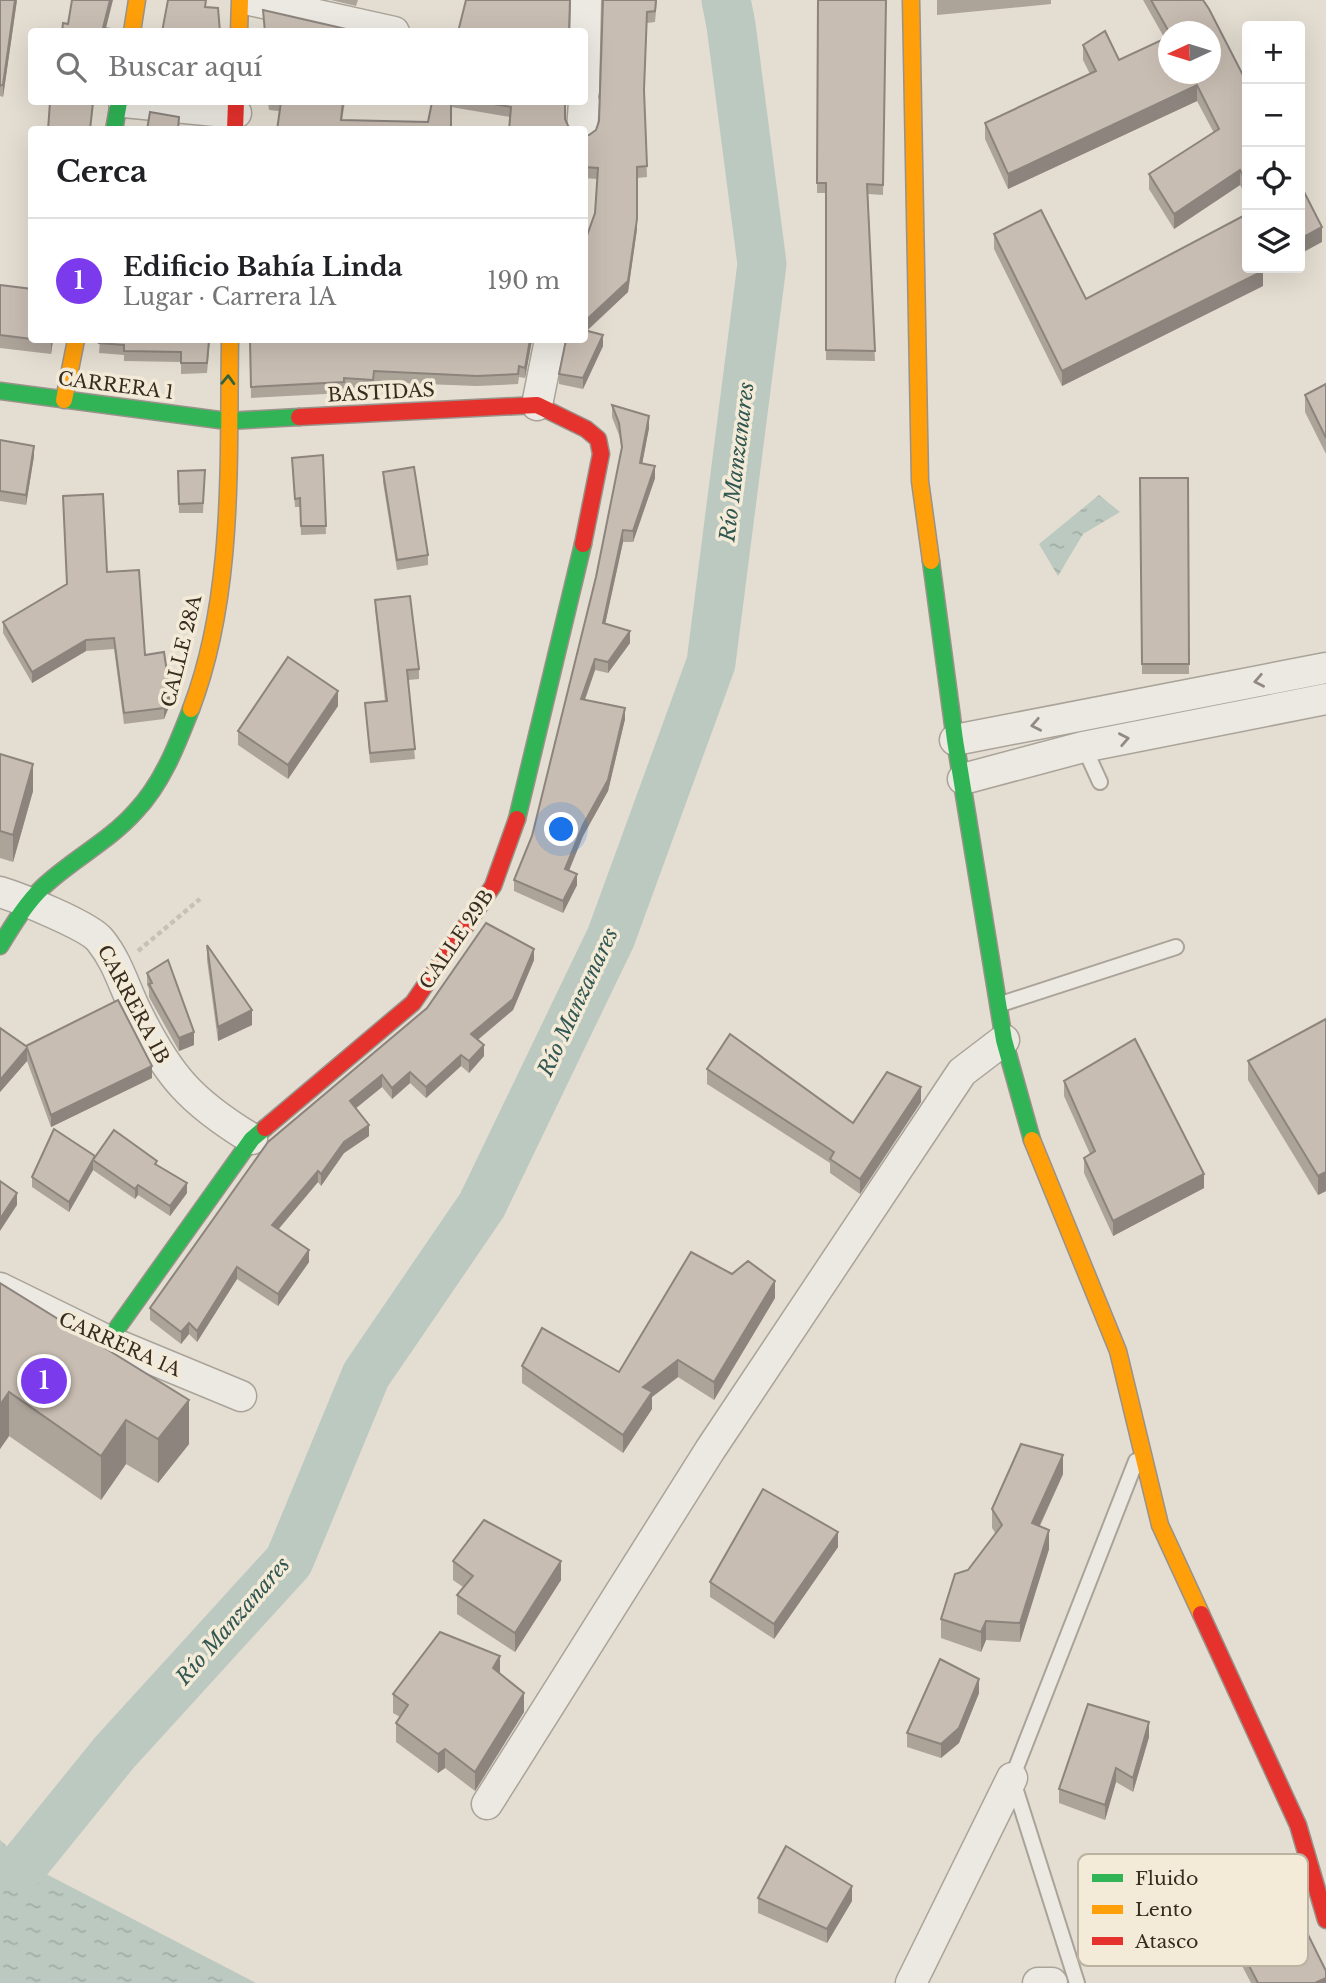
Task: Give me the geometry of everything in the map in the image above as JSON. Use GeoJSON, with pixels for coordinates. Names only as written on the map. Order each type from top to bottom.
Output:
{"type":"FeatureCollection","features":[{"type":"Feature","properties":{"kind":"street"},"geometry":{"type":"LineString","coordinates":[[133,28],[137,0]]}},
{"type":"Feature","properties":{"kind":"street"},"geometry":{"type":"LineString","coordinates":[[239,28],[240,0]]}},
{"type":"Feature","properties":{"kind":"street"},"geometry":{"type":"LineString","coordinates":[[250,0],[376,28]]}},
{"type":"Feature","properties":{"kind":"street"},"geometry":{"type":"LineString","coordinates":[[586,0],[586,28]]}},
{"type":"Feature","properties":{"kind":"street"},"geometry":{"type":"LineString","coordinates":[[911,0],[920,481],[955,740],[1004,1040],[1034,1148],[1118,1351],[1160,1525],[1298,1825],[1307,1854]]}},
{"type":"Feature","properties":{"kind":"street"},"geometry":{"type":"LineString","coordinates":[[115,126],[121,105]]}},
{"type":"Feature","properties":{"kind":"street"},"geometry":{"type":"LineString","coordinates":[[148,105],[236,115]]}},
{"type":"Feature","properties":{"kind":"street"},"geometry":{"type":"LineString","coordinates":[[582,126],[584,105]]}},
{"type":"Feature","properties":{"kind":"street"},"geometry":{"type":"LineString","coordinates":[[64,400],[75,343]]}},
{"type":"Feature","properties":{"kind":"street","name":"CALLE 28A"},"geometry":{"type":"LineString","coordinates":[[0,946],[30,900],[122,825],[148,798],[175,749],[194,699],[211,632],[222,552],[230,343]]}},
{"type":"Feature","properties":{"kind":"street"},"geometry":{"type":"LineString","coordinates":[[537,405],[549,343]]}},
{"type":"Feature","properties":{"kind":"street","name":"CARRERA 1"},"geometry":{"type":"LineString","coordinates":[[0,391],[227,421]]}},
{"type":"Feature","properties":{"kind":"street","name":"BASTIDAS"},"geometry":{"type":"LineString","coordinates":[[227,421],[537,405]]}},
{"type":"Feature","properties":{"kind":"street","name":"CALLE 29B"},"geometry":{"type":"LineString","coordinates":[[108,1341],[252,1139],[413,1003],[492,886],[510,842],[562,643],[601,454],[598,439],[586,429],[537,405]]}},
{"type":"Feature","properties":{"kind":"street"},"geometry":{"type":"LineString","coordinates":[[955,740],[1326,667]]}},
{"type":"Feature","properties":{"kind":"street"},"geometry":{"type":"LineString","coordinates":[[963,779],[1083,747],[1326,699]]}},
{"type":"Feature","properties":{"kind":"street","name":"CARRERA 1B"},"geometry":{"type":"LineString","coordinates":[[0,892],[30,900],[98,937],[119,968],[136,1011],[172,1075],[199,1104],[252,1139]]}},
{"type":"Feature","properties":{"kind":"street"},"geometry":{"type":"LineString","coordinates":[[486,1804],[710,1450],[962,1072],[1004,1040]]}},
{"type":"Feature","properties":{"kind":"street","name":"CARRERA 1A"},"geometry":{"type":"LineString","coordinates":[[0,1288],[108,1341],[241,1396]]}},
{"type":"Feature","properties":{"kind":"street"},"geometry":{"type":"LineString","coordinates":[[911,1983],[1012,1778]]}},
{"type":"Feature","properties":{"kind":"street"},"geometry":{"type":"LineString","coordinates":[[1298,1825],[1326,1835]]}},
{"type":"Feature","properties":{"kind":"street"},"geometry":{"type":"LineString","coordinates":[[1308,1859],[1326,1920]]}},
{"type":"Feature","properties":{"kind":"street"},"geometry":{"type":"LineString","coordinates":[[1038,1983],[1052,1983]]}},
{"type":"Feature","properties":{"kind":"lane"},"geometry":{"type":"LineString","coordinates":[[1078,717],[1083,747],[1100,782]]}},
{"type":"Feature","properties":{"kind":"lane"},"geometry":{"type":"LineString","coordinates":[[997,1006],[1176,947]]}},
{"type":"Feature","properties":{"kind":"lane"},"geometry":{"type":"LineString","coordinates":[[1077,1983],[1012,1778],[1141,1447]]}},
{"type":"Feature","properties":{"kind":"path"},"geometry":{"type":"LineString","coordinates":[[119,968],[200,899]]}},
{"type":"Feature","properties":{"kind":"water"},"geometry":{"type":"Polygon","coordinates":[[[1099,495],[1120,512],[1083,534],[1058,576],[1039,544],[1099,495]]]}},
{"type":"Feature","properties":{"kind":"water"},"geometry":{"type":"Polygon","coordinates":[[[0,1840],[25,1863],[256,1983],[0,1983],[0,1840]]]}},
{"type":"Feature","properties":{"kind":"building"},"geometry":{"type":"Polygon","coordinates":[[[0,0],[15,0],[3,85],[0,85],[0,0]]]}},
{"type":"Feature","properties":{"kind":"building"},"geometry":{"type":"Polygon","coordinates":[[[72,0],[110,0],[103,28],[62,28],[63,23],[68,24],[72,0]]]}},
{"type":"Feature","properties":{"kind":"building"},"geometry":{"type":"Polygon","coordinates":[[[168,0],[206,0],[205,7],[218,8],[220,28],[163,28],[168,0]]]}},
{"type":"Feature","properties":{"kind":"building"},"geometry":{"type":"Polygon","coordinates":[[[466,0],[570,0],[569,28],[459,28],[466,0]]]}},
{"type":"Feature","properties":{"kind":"building"},"geometry":{"type":"Polygon","coordinates":[[[603,0],[656,0],[655,11],[647,12],[644,90],[647,166],[637,167],[637,219],[628,281],[588,318],[588,233],[595,213],[598,168],[588,167],[588,135],[596,130],[599,121],[603,0]]]}},
{"type":"Feature","properties":{"kind":"building"},"geometry":{"type":"Polygon","coordinates":[[[818,0],[886,0],[883,185],[867,184],[875,351],[826,350],[826,183],[817,183],[818,0]]]}},
{"type":"Feature","properties":{"kind":"building"},"geometry":{"type":"Polygon","coordinates":[[[1151,0],[1203,0],[1215,21],[1163,21],[1151,0]]]}},
{"type":"Feature","properties":{"kind":"building"},"geometry":{"type":"Polygon","coordinates":[[[263,10],[342,28],[265,28],[263,10]]]}},
{"type":"Feature","properties":{"kind":"building"},"geometry":{"type":"Polygon","coordinates":[[[1105,31],[1119,60],[1158,42],[1158,84],[1221,84],[1221,32],[1242,73],[1242,174],[1240,170],[1174,214],[1149,174],[1219,129],[1197,85],[1008,174],[985,123],[1096,71],[1083,45],[1105,31]]]}},
{"type":"Feature","properties":{"kind":"building"},"geometry":{"type":"Polygon","coordinates":[[[50,105],[93,105],[90,126],[48,126],[50,105]]]}},
{"type":"Feature","properties":{"kind":"building"},"geometry":{"type":"Polygon","coordinates":[[[281,105],[343,105],[341,120],[428,122],[431,105],[451,105],[451,126],[278,126],[281,105]]]}},
{"type":"Feature","properties":{"kind":"building"},"geometry":{"type":"Polygon","coordinates":[[[499,105],[565,105],[568,126],[509,126],[511,107],[499,105]]]}},
{"type":"Feature","properties":{"kind":"building"},"geometry":{"type":"Polygon","coordinates":[[[150,112],[179,117],[178,126],[148,126],[150,112]]]}},
{"type":"Feature","properties":{"kind":"building"},"geometry":{"type":"Polygon","coordinates":[[[1305,194],[1322,227],[1305,236],[1305,194]]]}},
{"type":"Feature","properties":{"kind":"building"},"geometry":{"type":"Polygon","coordinates":[[[1041,210],[1086,299],[1242,217],[1242,273],[1259,273],[1062,371],[994,234],[1041,210]]]}},
{"type":"Feature","properties":{"kind":"building"},"geometry":{"type":"Polygon","coordinates":[[[0,285],[28,288],[28,338],[0,335],[0,285]]]}},
{"type":"Feature","properties":{"kind":"building"},"geometry":{"type":"Polygon","coordinates":[[[588,331],[603,335],[583,378],[559,374],[565,343],[588,343],[588,331]]]}},
{"type":"Feature","properties":{"kind":"building"},"geometry":{"type":"Polygon","coordinates":[[[99,343],[209,343],[207,363],[181,363],[181,352],[124,351],[124,345],[99,343]]]}},
{"type":"Feature","properties":{"kind":"building"},"geometry":{"type":"Polygon","coordinates":[[[250,343],[529,343],[525,368],[519,366],[518,374],[477,376],[374,371],[373,380],[344,378],[344,382],[251,387],[250,343]]]}},
{"type":"Feature","properties":{"kind":"building"},"geometry":{"type":"Polygon","coordinates":[[[1326,384],[1326,438],[1305,395],[1326,384]]]}},
{"type":"Feature","properties":{"kind":"building"},"geometry":{"type":"Polygon","coordinates":[[[612,405],[649,416],[640,463],[655,466],[633,531],[623,530],[603,623],[630,631],[608,662],[595,659],[581,699],[625,708],[608,780],[583,825],[565,869],[577,874],[563,901],[514,880],[532,836],[596,577],[622,447],[619,423],[612,405]]]}},
{"type":"Feature","properties":{"kind":"building"},"geometry":{"type":"Polygon","coordinates":[[[0,440],[34,446],[26,495],[0,491],[0,440]]]}},
{"type":"Feature","properties":{"kind":"building"},"geometry":{"type":"Polygon","coordinates":[[[323,455],[326,526],[301,526],[300,498],[295,499],[292,458],[323,455]]]}},
{"type":"Feature","properties":{"kind":"building"},"geometry":{"type":"Polygon","coordinates":[[[414,467],[428,555],[397,560],[383,472],[414,467]]]}},
{"type":"Feature","properties":{"kind":"building"},"geometry":{"type":"Polygon","coordinates":[[[205,470],[203,503],[179,504],[178,471],[205,470]]]}},
{"type":"Feature","properties":{"kind":"building"},"geometry":{"type":"Polygon","coordinates":[[[1140,478],[1188,478],[1189,664],[1142,664],[1140,478]]]}},
{"type":"Feature","properties":{"kind":"building"},"geometry":{"type":"Polygon","coordinates":[[[103,494],[107,572],[139,570],[145,655],[164,652],[170,693],[164,708],[124,713],[114,638],[86,640],[32,672],[3,622],[67,584],[63,496],[103,494]]]}},
{"type":"Feature","properties":{"kind":"building"},"geometry":{"type":"Polygon","coordinates":[[[410,596],[419,669],[407,670],[415,749],[370,753],[365,703],[387,701],[375,600],[410,596]]]}},
{"type":"Feature","properties":{"kind":"building"},"geometry":{"type":"Polygon","coordinates":[[[288,657],[338,691],[288,765],[238,731],[288,657]]]}},
{"type":"Feature","properties":{"kind":"building"},"geometry":{"type":"Polygon","coordinates":[[[0,754],[33,764],[13,835],[0,831],[0,754]]]}},
{"type":"Feature","properties":{"kind":"building"},"geometry":{"type":"Polygon","coordinates":[[[486,923],[534,949],[513,999],[471,1034],[484,1045],[469,1061],[461,1055],[426,1087],[410,1072],[392,1088],[382,1075],[350,1101],[369,1125],[344,1142],[321,1174],[318,1171],[272,1225],[309,1250],[278,1294],[237,1267],[197,1331],[189,1323],[181,1332],[150,1308],[268,1142],[427,1008],[486,923]]]}},
{"type":"Feature","properties":{"kind":"building"},"geometry":{"type":"Polygon","coordinates":[[[207,945],[252,1010],[218,1027],[207,945]]]}},
{"type":"Feature","properties":{"kind":"building"},"geometry":{"type":"Polygon","coordinates":[[[168,960],[194,1032],[179,1038],[149,984],[152,983],[147,973],[168,960]]]}},
{"type":"Feature","properties":{"kind":"building"},"geometry":{"type":"Polygon","coordinates":[[[118,1000],[152,1066],[51,1115],[27,1048],[0,1080],[0,1028],[26,1046],[118,1000]]]}},
{"type":"Feature","properties":{"kind":"building"},"geometry":{"type":"Polygon","coordinates":[[[1326,1019],[1326,1172],[1318,1176],[1248,1061],[1326,1019]]]}},
{"type":"Feature","properties":{"kind":"building"},"geometry":{"type":"Polygon","coordinates":[[[730,1034],[853,1123],[887,1072],[921,1087],[860,1179],[830,1159],[834,1152],[707,1069],[730,1034]]]}},
{"type":"Feature","properties":{"kind":"building"},"geometry":{"type":"Polygon","coordinates":[[[1135,1039],[1204,1174],[1113,1221],[1084,1158],[1095,1151],[1064,1081],[1135,1039]]]}},
{"type":"Feature","properties":{"kind":"building"},"geometry":{"type":"Polygon","coordinates":[[[54,1129],[95,1156],[69,1202],[32,1177],[54,1129]]]}},
{"type":"Feature","properties":{"kind":"building"},"geometry":{"type":"Polygon","coordinates":[[[114,1130],[157,1161],[155,1164],[187,1183],[170,1206],[138,1185],[135,1189],[93,1160],[114,1130]]]}},
{"type":"Feature","properties":{"kind":"building"},"geometry":{"type":"Polygon","coordinates":[[[0,1181],[17,1193],[0,1219],[0,1181]]]}},
{"type":"Feature","properties":{"kind":"building"},"geometry":{"type":"Polygon","coordinates":[[[691,1252],[732,1274],[748,1261],[775,1281],[714,1382],[678,1360],[643,1387],[652,1392],[623,1435],[522,1366],[542,1328],[619,1372],[691,1252]]]}},
{"type":"Feature","properties":{"kind":"building"},"geometry":{"type":"Polygon","coordinates":[[[0,1283],[189,1400],[158,1439],[126,1420],[101,1456],[9,1392],[0,1405],[0,1283]]]}},
{"type":"Feature","properties":{"kind":"building"},"geometry":{"type":"Polygon","coordinates":[[[1021,1444],[1063,1455],[1032,1523],[1049,1530],[1020,1623],[986,1621],[981,1632],[941,1619],[955,1574],[968,1570],[1002,1525],[992,1509],[1021,1444]]]}},
{"type":"Feature","properties":{"kind":"building"},"geometry":{"type":"Polygon","coordinates":[[[763,1489],[838,1532],[774,1624],[710,1582],[763,1489]]]}},
{"type":"Feature","properties":{"kind":"building"},"geometry":{"type":"Polygon","coordinates":[[[484,1520],[561,1561],[515,1633],[457,1595],[473,1576],[453,1561],[484,1520]]]}},
{"type":"Feature","properties":{"kind":"building"},"geometry":{"type":"Polygon","coordinates":[[[440,1632],[500,1656],[493,1668],[524,1693],[475,1772],[445,1749],[438,1754],[396,1723],[408,1705],[393,1694],[440,1632]]]}},
{"type":"Feature","properties":{"kind":"building"},"geometry":{"type":"Polygon","coordinates":[[[940,1659],[979,1679],[959,1728],[941,1744],[907,1733],[940,1659]]]}},
{"type":"Feature","properties":{"kind":"building"},"geometry":{"type":"Polygon","coordinates":[[[1088,1704],[1149,1722],[1133,1778],[1116,1768],[1105,1805],[1059,1789],[1088,1704]]]}},
{"type":"Feature","properties":{"kind":"building"},"geometry":{"type":"Polygon","coordinates":[[[786,1846],[852,1886],[827,1929],[758,1898],[786,1846]]]}},
{"type":"Feature","properties":{"kind":"building"},"geometry":{"type":"Polygon","coordinates":[[[1308,1935],[1326,1971],[1326,1978],[1315,1983],[1258,1983],[1249,1966],[1308,1966],[1308,1935]]]}},
{"type":"Feature","properties":{"kind":"waterway","name":"Río Manzanares"},"geometry":{"type":"LineString","coordinates":[[25,1863],[114,1753],[289,1561],[366,1375],[482,1205],[611,937],[711,663],[762,264],[726,0]]}},
{"type":"Feature","properties":{"kind":"traffic: fast"},"geometry":{"type":"LineString","coordinates":[[115,126],[118,105]]}},
{"type":"Feature","properties":{"kind":"traffic: fast"},"geometry":{"type":"LineString","coordinates":[[0,391],[227,421],[299,417]]}},
{"type":"Feature","properties":{"kind":"traffic: fast"},"geometry":{"type":"LineString","coordinates":[[517,819],[583,544]]}},
{"type":"Feature","properties":{"kind":"traffic: fast"},"geometry":{"type":"LineString","coordinates":[[931,561],[955,740],[1004,1040],[1032,1140]]}},
{"type":"Feature","properties":{"kind":"traffic: fast"},"geometry":{"type":"LineString","coordinates":[[0,946],[37,893],[114,832],[145,801],[168,764],[191,709]]}},
{"type":"Feature","properties":{"kind":"traffic: fast"},"geometry":{"type":"LineString","coordinates":[[108,1341],[252,1139],[265,1128]]}},
{"type":"Feature","properties":{"kind":"traffic: slow"},"geometry":{"type":"LineString","coordinates":[[133,28],[137,0]]}},
{"type":"Feature","properties":{"kind":"traffic: slow"},"geometry":{"type":"LineString","coordinates":[[239,28],[240,0]]}},
{"type":"Feature","properties":{"kind":"traffic: slow"},"geometry":{"type":"LineString","coordinates":[[911,0],[920,481],[931,561]]}},
{"type":"Feature","properties":{"kind":"traffic: slow"},"geometry":{"type":"LineString","coordinates":[[64,400],[75,343]]}},
{"type":"Feature","properties":{"kind":"traffic: slow"},"geometry":{"type":"LineString","coordinates":[[191,709],[205,665],[222,574],[228,480],[230,343]]}},
{"type":"Feature","properties":{"kind":"traffic: slow"},"geometry":{"type":"LineString","coordinates":[[1032,1140],[1118,1351],[1160,1525],[1201,1614]]}},
{"type":"Feature","properties":{"kind":"traffic: jam"},"geometry":{"type":"LineString","coordinates":[[235,126],[236,105]]}},
{"type":"Feature","properties":{"kind":"traffic: jam"},"geometry":{"type":"LineString","coordinates":[[299,417],[537,405],[586,429],[598,439],[601,454],[583,544]]}},
{"type":"Feature","properties":{"kind":"traffic: jam"},"geometry":{"type":"LineString","coordinates":[[265,1128],[413,1003],[493,886],[517,819]]}},
{"type":"Feature","properties":{"kind":"traffic: jam"},"geometry":{"type":"LineString","coordinates":[[1201,1614],[1298,1825],[1307,1854]]}},
{"type":"Feature","properties":{"kind":"traffic: jam"},"geometry":{"type":"LineString","coordinates":[[1308,1859],[1326,1920]]}},
{"type":"Feature","properties":{"kind":"place","name":"Edificio Bahía Linda"},"geometry":{"type":"Point","coordinates":[44,1381]}}]}
